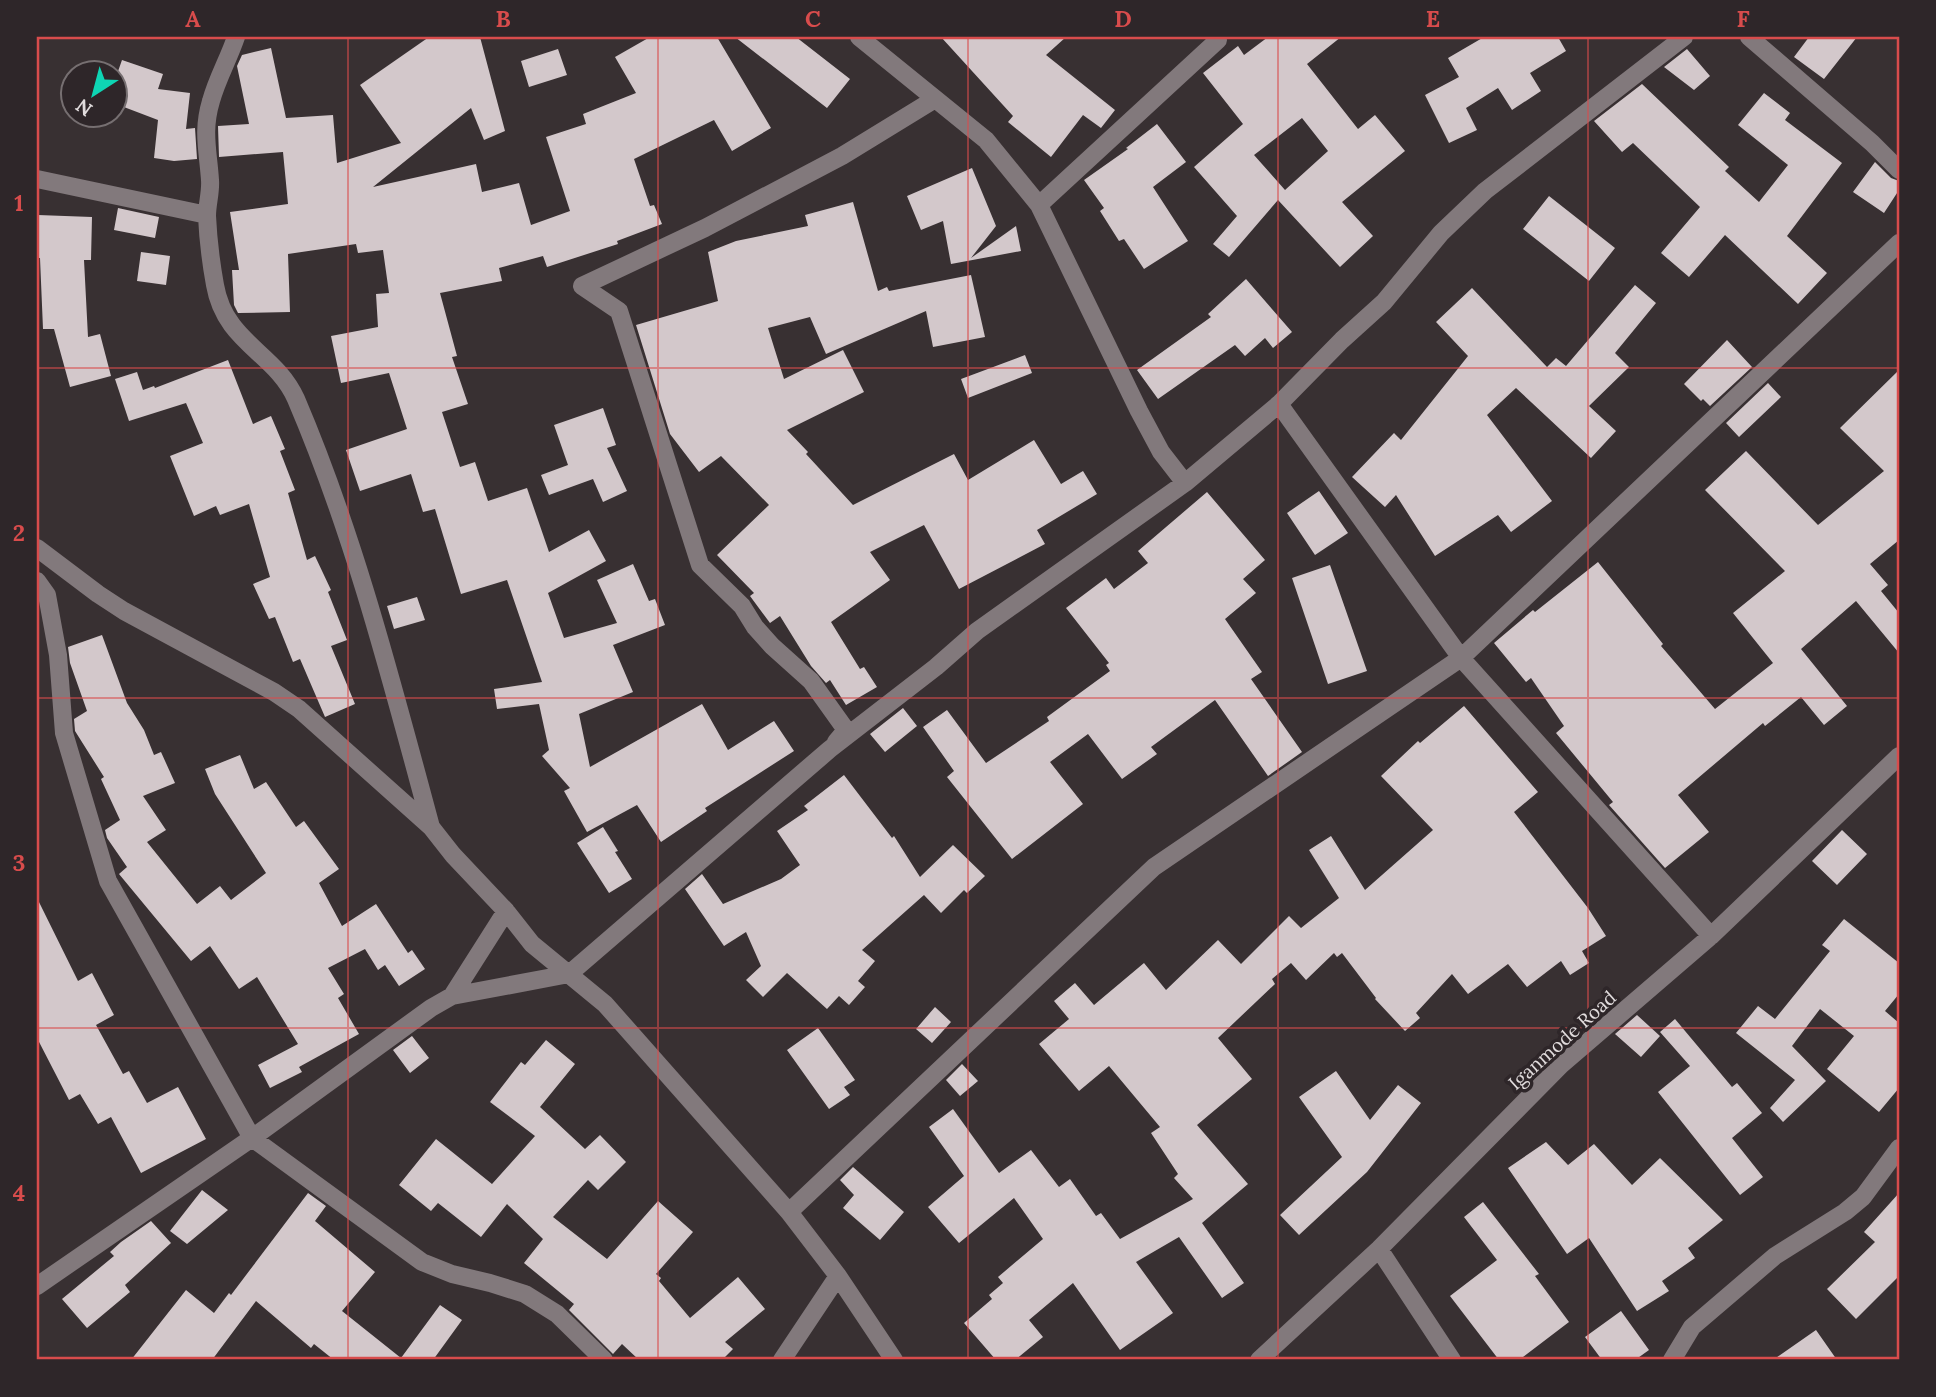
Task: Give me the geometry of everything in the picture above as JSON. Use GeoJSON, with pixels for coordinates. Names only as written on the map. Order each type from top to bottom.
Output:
{"type":"FeatureCollection","features":[{"type":"Feature","properties":{"kind":"street"},"geometry":{"type":"LineString","coordinates":[[236,37],[211,102],[205,139],[211,182],[207,215],[215,286],[223,313],[235,331],[264,358],[293,392],[318,454],[372,610],[431,827]]}},
{"type":"Feature","properties":{"kind":"street"},"geometry":{"type":"LineString","coordinates":[[859,37],[986,140],[1039,205],[1139,411],[1161,452],[1185,482]]}},
{"type":"Feature","properties":{"kind":"street"},"geometry":{"type":"LineString","coordinates":[[37,1286],[252,1138],[431,1008],[452,996],[569,974],[830,749],[936,667],[977,631],[1185,482],[1279,404],[1384,302],[1441,233],[1485,191],[1684,37]]}},
{"type":"Feature","properties":{"kind":"street"},"geometry":{"type":"LineString","coordinates":[[1749,37],[1872,143],[1899,170]]}},
{"type":"Feature","properties":{"kind":"street"},"geometry":{"type":"LineString","coordinates":[[1039,205],[1218,40]]}},
{"type":"Feature","properties":{"kind":"street"},"geometry":{"type":"LineString","coordinates":[[830,749],[846,730],[811,681],[772,646],[755,627],[742,606],[700,565],[619,311],[582,286],[705,228],[842,156],[935,99]]}},
{"type":"Feature","properties":{"kind":"street"},"geometry":{"type":"LineString","coordinates":[[37,179],[207,215]]}},
{"type":"Feature","properties":{"kind":"street"},"geometry":{"type":"LineString","coordinates":[[789,1212],[1154,867],[1461,658],[1899,243]]}},
{"type":"Feature","properties":{"kind":"street"},"geometry":{"type":"LineString","coordinates":[[1279,404],[1461,658],[1711,936]]}},
{"type":"Feature","properties":{"kind":"street"},"geometry":{"type":"LineString","coordinates":[[37,548],[124,611],[274,692],[299,709],[431,827],[532,944],[605,1004],[636,1037],[789,1212],[838,1276],[894,1360]]}},
{"type":"Feature","properties":{"kind":"street"},"geometry":{"type":"LineString","coordinates":[[37,581],[47,595],[58,654],[64,733],[108,881],[252,1138],[422,1262],[452,1274],[525,1294],[556,1314],[604,1360]]}},
{"type":"Feature","properties":{"kind":"street","name":"Iganmode Road"},"geometry":{"type":"LineString","coordinates":[[1259,1360],[1379,1249],[1561,1065],[1711,936],[1899,756]]}},
{"type":"Feature","properties":{"kind":"street"},"geometry":{"type":"LineString","coordinates":[[452,996],[506,911]]}},
{"type":"Feature","properties":{"kind":"street"},"geometry":{"type":"LineString","coordinates":[[1672,1360],[1692,1327],[1775,1256],[1845,1212],[1863,1197],[1899,1148]]}},
{"type":"Feature","properties":{"kind":"street"},"geometry":{"type":"LineString","coordinates":[[1379,1249],[1452,1360]]}},
{"type":"Feature","properties":{"kind":"street"},"geometry":{"type":"LineString","coordinates":[[782,1360],[838,1276]]}},
{"type":"Feature","properties":{"kind":"building"},"geometry":{"type":"Polygon","coordinates":[[[429,37],[480,37],[505,131],[484,140],[471,108],[373,187],[476,164],[482,192],[519,183],[531,225],[570,211],[546,137],[586,124],[583,114],[636,93],[615,57],[650,37],[717,37],[771,128],[732,151],[714,120],[634,159],[650,206],[654,205],[662,224],[617,241],[618,244],[547,267],[543,256],[499,268],[502,281],[440,293],[457,356],[452,357],[468,404],[442,412],[460,467],[475,462],[488,501],[527,488],[549,552],[589,530],[606,561],[548,593],[564,638],[617,623],[597,580],[633,564],[649,601],[655,599],[665,625],[613,645],[633,692],[579,714],[590,767],[702,704],[728,750],[774,721],[794,751],[705,808],[707,811],[661,842],[637,805],[587,832],[564,791],[570,788],[542,756],[549,750],[539,704],[497,709],[494,689],[542,682],[507,580],[461,594],[435,509],[423,512],[411,474],[360,491],[346,450],[407,429],[389,373],[341,383],[331,336],[378,327],[376,294],[389,293],[383,250],[358,253],[356,244],[288,254],[290,312],[238,313],[234,305],[232,270],[239,270],[230,212],[288,204],[283,152],[219,157],[218,126],[249,124],[237,66],[242,55],[271,48],[286,118],[333,115],[337,163],[401,143],[360,85],[429,37]]]}},
{"type":"Feature","properties":{"kind":"building"},"geometry":{"type":"Polygon","coordinates":[[[735,37],[796,37],[850,79],[827,108],[735,37]]]}},
{"type":"Feature","properties":{"kind":"building"},"geometry":{"type":"Polygon","coordinates":[[[941,37],[1066,37],[1046,55],[1115,110],[1101,128],[1083,115],[1051,157],[1008,122],[1013,116],[941,37]]]}},
{"type":"Feature","properties":{"kind":"building"},"geometry":{"type":"Polygon","coordinates":[[[1268,37],[1341,37],[1307,64],[1358,129],[1375,115],[1405,151],[1342,202],[1373,236],[1340,267],[1278,200],[1229,257],[1213,244],[1237,216],[1194,167],[1243,124],[1203,73],[1238,46],[1244,55],[1268,37]],[[1302,118],[1254,155],[1285,190],[1328,151],[1302,118]]]}},
{"type":"Feature","properties":{"kind":"building"},"geometry":{"type":"Polygon","coordinates":[[[1484,37],[1558,37],[1566,51],[1530,73],[1541,91],[1512,110],[1498,88],[1466,108],[1477,130],[1449,143],[1425,95],[1459,77],[1448,58],[1484,37]]]}},
{"type":"Feature","properties":{"kind":"building"},"geometry":{"type":"Polygon","coordinates":[[[1809,37],[1857,37],[1824,79],[1794,57],[1809,37]]]}},
{"type":"Feature","properties":{"kind":"building"},"geometry":{"type":"Polygon","coordinates":[[[558,49],[567,75],[529,87],[521,61],[558,49]]]}},
{"type":"Feature","properties":{"kind":"building"},"geometry":{"type":"Polygon","coordinates":[[[1687,49],[1710,76],[1694,90],[1664,67],[1687,49]]]}},
{"type":"Feature","properties":{"kind":"building"},"geometry":{"type":"Polygon","coordinates":[[[130,63],[163,74],[158,89],[190,93],[186,129],[195,128],[197,159],[174,161],[154,158],[158,120],[130,109],[130,63]]]}},
{"type":"Feature","properties":{"kind":"building"},"geometry":{"type":"Polygon","coordinates":[[[1642,84],[1729,167],[1725,171],[1759,202],[1788,165],[1738,125],[1764,93],[1790,113],[1785,120],[1842,163],[1787,236],[1827,273],[1798,304],[1725,235],[1689,277],[1661,253],[1700,207],[1633,143],[1622,152],[1594,121],[1642,84]]]}},
{"type":"Feature","properties":{"kind":"building"},"geometry":{"type":"Polygon","coordinates":[[[1157,124],[1186,162],[1153,187],[1188,241],[1144,269],[1124,239],[1119,241],[1100,211],[1104,208],[1084,180],[1128,149],[1126,148],[1157,124]]]}},
{"type":"Feature","properties":{"kind":"building"},"geometry":{"type":"Polygon","coordinates":[[[1875,162],[1891,178],[1899,181],[1899,190],[1884,213],[1853,192],[1875,162]]]}},
{"type":"Feature","properties":{"kind":"building"},"geometry":{"type":"Polygon","coordinates":[[[972,168],[996,226],[971,258],[1016,226],[1021,251],[951,264],[943,221],[921,230],[907,196],[972,168]]]}},
{"type":"Feature","properties":{"kind":"building"},"geometry":{"type":"Polygon","coordinates":[[[1549,196],[1615,248],[1589,281],[1523,229],[1549,196]]]}},
{"type":"Feature","properties":{"kind":"building"},"geometry":{"type":"Polygon","coordinates":[[[853,202],[878,291],[887,287],[889,291],[971,275],[985,337],[933,347],[926,311],[826,354],[810,317],[768,328],[784,379],[843,350],[864,392],[787,430],[808,452],[806,454],[853,505],[954,454],[968,480],[1034,440],[1061,484],[1083,471],[1097,494],[1037,530],[1045,544],[959,589],[924,525],[870,552],[890,580],[831,622],[860,669],[864,667],[877,687],[846,705],[830,680],[826,683],[811,666],[780,616],[770,623],[750,596],[754,593],[717,555],[769,505],[721,456],[699,472],[670,434],[636,325],[718,301],[708,252],[736,241],[808,226],[805,215],[853,202]]]}},
{"type":"Feature","properties":{"kind":"building"},"geometry":{"type":"Polygon","coordinates":[[[118,208],[159,217],[155,238],[114,230],[118,208]]]}},
{"type":"Feature","properties":{"kind":"building"},"geometry":{"type":"Polygon","coordinates":[[[38,215],[92,217],[91,260],[84,260],[88,337],[100,334],[111,376],[70,387],[54,329],[43,329],[40,258],[37,258],[38,215]]]}},
{"type":"Feature","properties":{"kind":"building"},"geometry":{"type":"Polygon","coordinates":[[[141,252],[170,256],[166,285],[137,281],[141,252]]]}},
{"type":"Feature","properties":{"kind":"building"},"geometry":{"type":"Polygon","coordinates":[[[1246,279],[1292,332],[1273,348],[1265,338],[1245,356],[1235,345],[1158,399],[1137,370],[1211,317],[1208,314],[1246,279]]]}},
{"type":"Feature","properties":{"kind":"building"},"geometry":{"type":"Polygon","coordinates":[[[1635,285],[1656,303],[1615,353],[1629,367],[1589,406],[1616,431],[1591,458],[1516,388],[1487,415],[1552,501],[1511,532],[1498,515],[1435,556],[1396,495],[1385,507],[1352,477],[1394,433],[1401,440],[1468,356],[1436,322],[1472,288],[1547,367],[1556,358],[1566,366],[1635,285]]]}},
{"type":"Feature","properties":{"kind":"building"},"geometry":{"type":"Polygon","coordinates":[[[1727,340],[1752,367],[1710,406],[1684,384],[1727,340]]]}},
{"type":"Feature","properties":{"kind":"building"},"geometry":{"type":"Polygon","coordinates":[[[1025,355],[1032,373],[968,398],[961,379],[1025,355]]]}},
{"type":"Feature","properties":{"kind":"building"},"geometry":{"type":"Polygon","coordinates":[[[228,360],[253,424],[271,416],[285,449],[280,451],[295,490],[288,493],[307,560],[315,556],[331,590],[328,592],[347,640],[331,646],[355,704],[325,717],[300,659],[293,662],[275,617],[269,619],[253,584],[270,577],[249,504],[220,515],[216,506],[194,516],[170,456],[203,443],[186,403],[129,421],[115,379],[137,372],[143,390],[154,386],[155,388],[228,360]]]}},
{"type":"Feature","properties":{"kind":"building"},"geometry":{"type":"Polygon","coordinates":[[[1899,370],[1899,540],[1870,564],[1888,585],[1881,591],[1899,613],[1899,653],[1856,601],[1801,649],[1847,706],[1824,725],[1801,697],[1765,726],[1763,723],[1678,795],[1709,832],[1665,868],[1609,805],[1613,802],[1556,733],[1564,726],[1531,678],[1526,682],[1494,643],[1598,562],[1663,644],[1661,646],[1715,709],[1773,663],[1733,613],[1785,571],[1705,490],[1746,451],[1818,525],[1884,471],[1840,428],[1899,370]]]}},
{"type":"Feature","properties":{"kind":"building"},"geometry":{"type":"Polygon","coordinates":[[[1768,383],[1781,397],[1739,437],[1726,423],[1768,383]]]}},
{"type":"Feature","properties":{"kind":"building"},"geometry":{"type":"Polygon","coordinates":[[[603,408],[616,445],[607,448],[627,491],[603,502],[593,479],[549,495],[541,475],[568,465],[554,425],[603,408]]]}},
{"type":"Feature","properties":{"kind":"building"},"geometry":{"type":"Polygon","coordinates":[[[1319,491],[1348,533],[1315,555],[1287,513],[1319,491]]]}},
{"type":"Feature","properties":{"kind":"building"},"geometry":{"type":"Polygon","coordinates":[[[1207,492],[1265,560],[1243,579],[1256,593],[1225,619],[1262,672],[1251,679],[1302,752],[1268,776],[1215,700],[1151,747],[1157,754],[1122,779],[1088,734],[1050,762],[1083,804],[1012,859],[947,777],[954,771],[923,727],[947,710],[986,763],[1049,721],[1047,717],[1110,671],[1106,665],[1109,663],[1066,608],[1106,578],[1114,589],[1148,563],[1138,551],[1207,492]]]}},
{"type":"Feature","properties":{"kind":"building"},"geometry":{"type":"Polygon","coordinates":[[[1330,565],[1367,671],[1328,684],[1292,578],[1330,565]]]}},
{"type":"Feature","properties":{"kind":"building"},"geometry":{"type":"Polygon","coordinates":[[[417,597],[425,620],[394,629],[387,606],[417,597]]]}},
{"type":"Feature","properties":{"kind":"building"},"geometry":{"type":"Polygon","coordinates":[[[102,635],[127,703],[144,730],[154,755],[161,752],[175,783],[143,796],[166,830],[147,842],[197,904],[220,886],[231,900],[266,873],[215,794],[205,769],[240,755],[254,789],[266,782],[296,827],[304,821],[339,869],[319,883],[342,926],[376,904],[408,953],[412,950],[425,969],[399,986],[385,965],[378,970],[365,949],[328,968],[344,994],[338,998],[359,1034],[299,1067],[302,1072],[270,1088],[258,1065],[298,1044],[257,977],[239,989],[210,946],[191,961],[119,874],[127,867],[107,838],[105,830],[120,820],[101,779],[104,777],[75,731],[74,719],[87,711],[70,663],[68,647],[102,635]]]}},
{"type":"Feature","properties":{"kind":"building"},"geometry":{"type":"Polygon","coordinates":[[[1464,706],[1538,792],[1514,812],[1588,908],[1606,936],[1582,951],[1589,963],[1570,975],[1561,961],[1527,987],[1508,964],[1468,994],[1452,974],[1416,1013],[1420,1018],[1405,1031],[1375,999],[1342,953],[1337,957],[1334,953],[1306,980],[1291,963],[1272,979],[1275,984],[1218,1038],[1252,1079],[1197,1125],[1248,1184],[1202,1223],[1244,1283],[1222,1298],[1179,1237],[1136,1262],[1173,1313],[1120,1350],[1073,1283],[1029,1320],[1043,1337],[1015,1360],[996,1360],[964,1323],[992,1299],[989,1295],[1003,1283],[998,1277],[1043,1239],[1014,1198],[959,1243],[928,1207],[964,1176],[929,1127],[953,1109],[999,1173],[1031,1150],[1059,1187],[1070,1179],[1096,1216],[1101,1213],[1120,1239],[1193,1199],[1174,1178],[1178,1174],[1151,1133],[1160,1127],[1109,1066],[1079,1091],[1039,1044],[1069,1019],[1054,1001],[1075,983],[1094,1005],[1144,963],[1166,990],[1218,940],[1241,964],[1289,916],[1301,928],[1339,898],[1309,850],[1331,836],[1365,890],[1433,830],[1381,776],[1418,741],[1420,743],[1464,706]]]}},
{"type":"Feature","properties":{"kind":"building"},"geometry":{"type":"Polygon","coordinates":[[[903,708],[917,726],[885,752],[870,734],[903,708]]]}},
{"type":"Feature","properties":{"kind":"building"},"geometry":{"type":"Polygon","coordinates":[[[844,775],[892,838],[894,836],[920,877],[953,845],[985,876],[967,893],[964,890],[941,913],[924,895],[862,950],[875,961],[858,981],[865,987],[849,1005],[839,996],[827,1009],[787,973],[763,997],[746,980],[761,966],[746,932],[724,946],[685,889],[702,874],[723,904],[781,879],[800,865],[777,831],[808,810],[804,806],[844,775]]]}},
{"type":"Feature","properties":{"kind":"building"},"geometry":{"type":"Polygon","coordinates":[[[603,827],[632,879],[609,893],[577,843],[603,827]]]}},
{"type":"Feature","properties":{"kind":"building"},"geometry":{"type":"Polygon","coordinates":[[[1842,830],[1867,854],[1837,885],[1812,861],[1842,830]]]}},
{"type":"Feature","properties":{"kind":"building"},"geometry":{"type":"Polygon","coordinates":[[[37,898],[78,981],[92,973],[114,1015],[96,1025],[123,1074],[129,1071],[147,1103],[178,1087],[206,1139],[141,1173],[111,1117],[98,1124],[80,1094],[69,1100],[37,1038],[37,898]]]}},
{"type":"Feature","properties":{"kind":"building"},"geometry":{"type":"Polygon","coordinates":[[[1844,919],[1899,963],[1899,994],[1885,1011],[1899,1023],[1899,1088],[1879,1112],[1827,1069],[1854,1036],[1820,1009],[1792,1046],[1826,1081],[1783,1122],[1770,1108],[1795,1080],[1736,1033],[1758,1006],[1775,1019],[1830,951],[1822,945],[1844,919]]]}},
{"type":"Feature","properties":{"kind":"building"},"geometry":{"type":"Polygon","coordinates":[[[935,1007],[951,1022],[932,1043],[916,1029],[935,1007]]]}},
{"type":"Feature","properties":{"kind":"building"},"geometry":{"type":"Polygon","coordinates":[[[1637,1015],[1660,1036],[1641,1057],[1615,1034],[1637,1015]]]}},
{"type":"Feature","properties":{"kind":"building"},"geometry":{"type":"Polygon","coordinates":[[[1675,1019],[1732,1087],[1737,1083],[1762,1113],[1732,1138],[1763,1177],[1740,1195],[1658,1092],[1690,1066],[1660,1032],[1675,1019]]]}},
{"type":"Feature","properties":{"kind":"building"},"geometry":{"type":"Polygon","coordinates":[[[818,1028],[855,1080],[844,1087],[850,1095],[829,1109],[787,1050],[818,1028]]]}},
{"type":"Feature","properties":{"kind":"building"},"geometry":{"type":"Polygon","coordinates":[[[412,1036],[429,1058],[410,1073],[393,1050],[412,1036]]]}},
{"type":"Feature","properties":{"kind":"building"},"geometry":{"type":"Polygon","coordinates":[[[546,1040],[575,1064],[540,1107],[585,1149],[600,1135],[626,1162],[598,1190],[588,1180],[553,1217],[607,1259],[658,1201],[693,1232],[656,1274],[690,1318],[738,1277],[765,1309],[725,1342],[733,1349],[722,1360],[639,1360],[622,1344],[613,1354],[569,1310],[574,1304],[524,1263],[543,1239],[507,1204],[481,1237],[438,1203],[431,1211],[399,1185],[436,1139],[492,1184],[535,1136],[490,1102],[521,1062],[525,1065],[546,1040]]]}},
{"type":"Feature","properties":{"kind":"building"},"geometry":{"type":"Polygon","coordinates":[[[962,1064],[978,1081],[960,1096],[946,1080],[962,1064]]]}},
{"type":"Feature","properties":{"kind":"building"},"geometry":{"type":"Polygon","coordinates":[[[1336,1071],[1370,1120],[1398,1085],[1421,1103],[1367,1172],[1299,1235],[1280,1215],[1342,1157],[1299,1097],[1336,1071]]]}},
{"type":"Feature","properties":{"kind":"building"},"geometry":{"type":"Polygon","coordinates":[[[1546,1142],[1568,1165],[1594,1144],[1632,1185],[1660,1158],[1723,1220],[1688,1248],[1695,1258],[1662,1281],[1669,1291],[1637,1311],[1589,1238],[1567,1254],[1508,1168],[1546,1142]]]}},
{"type":"Feature","properties":{"kind":"building"},"geometry":{"type":"Polygon","coordinates":[[[853,1167],[904,1212],[880,1240],[843,1208],[854,1195],[840,1180],[853,1167]]]}},
{"type":"Feature","properties":{"kind":"building"},"geometry":{"type":"Polygon","coordinates":[[[202,1190],[228,1210],[187,1244],[170,1231],[202,1190]]]}},
{"type":"Feature","properties":{"kind":"building"},"geometry":{"type":"Polygon","coordinates":[[[308,1193],[326,1206],[315,1221],[375,1272],[342,1311],[401,1358],[440,1305],[462,1320],[433,1360],[334,1360],[314,1344],[311,1348],[256,1301],[212,1360],[131,1360],[186,1290],[214,1313],[229,1293],[231,1295],[308,1193]]]}},
{"type":"Feature","properties":{"kind":"building"},"geometry":{"type":"Polygon","coordinates":[[[1899,1193],[1899,1276],[1856,1319],[1827,1289],[1875,1242],[1864,1232],[1899,1193]]]}},
{"type":"Feature","properties":{"kind":"building"},"geometry":{"type":"Polygon","coordinates":[[[1483,1202],[1539,1274],[1535,1276],[1569,1322],[1519,1360],[1499,1360],[1450,1296],[1497,1260],[1464,1217],[1483,1202]]]}},
{"type":"Feature","properties":{"kind":"building"},"geometry":{"type":"Polygon","coordinates":[[[151,1221],[171,1243],[125,1285],[130,1292],[87,1328],[62,1299],[114,1256],[110,1252],[121,1242],[151,1221]]]}},
{"type":"Feature","properties":{"kind":"building"},"geometry":{"type":"Polygon","coordinates":[[[1621,1311],[1649,1350],[1635,1360],[1602,1360],[1585,1337],[1621,1311]]]}},
{"type":"Feature","properties":{"kind":"building"},"geometry":{"type":"Polygon","coordinates":[[[1816,1330],[1837,1360],[1773,1360],[1816,1330]]]}}]}
